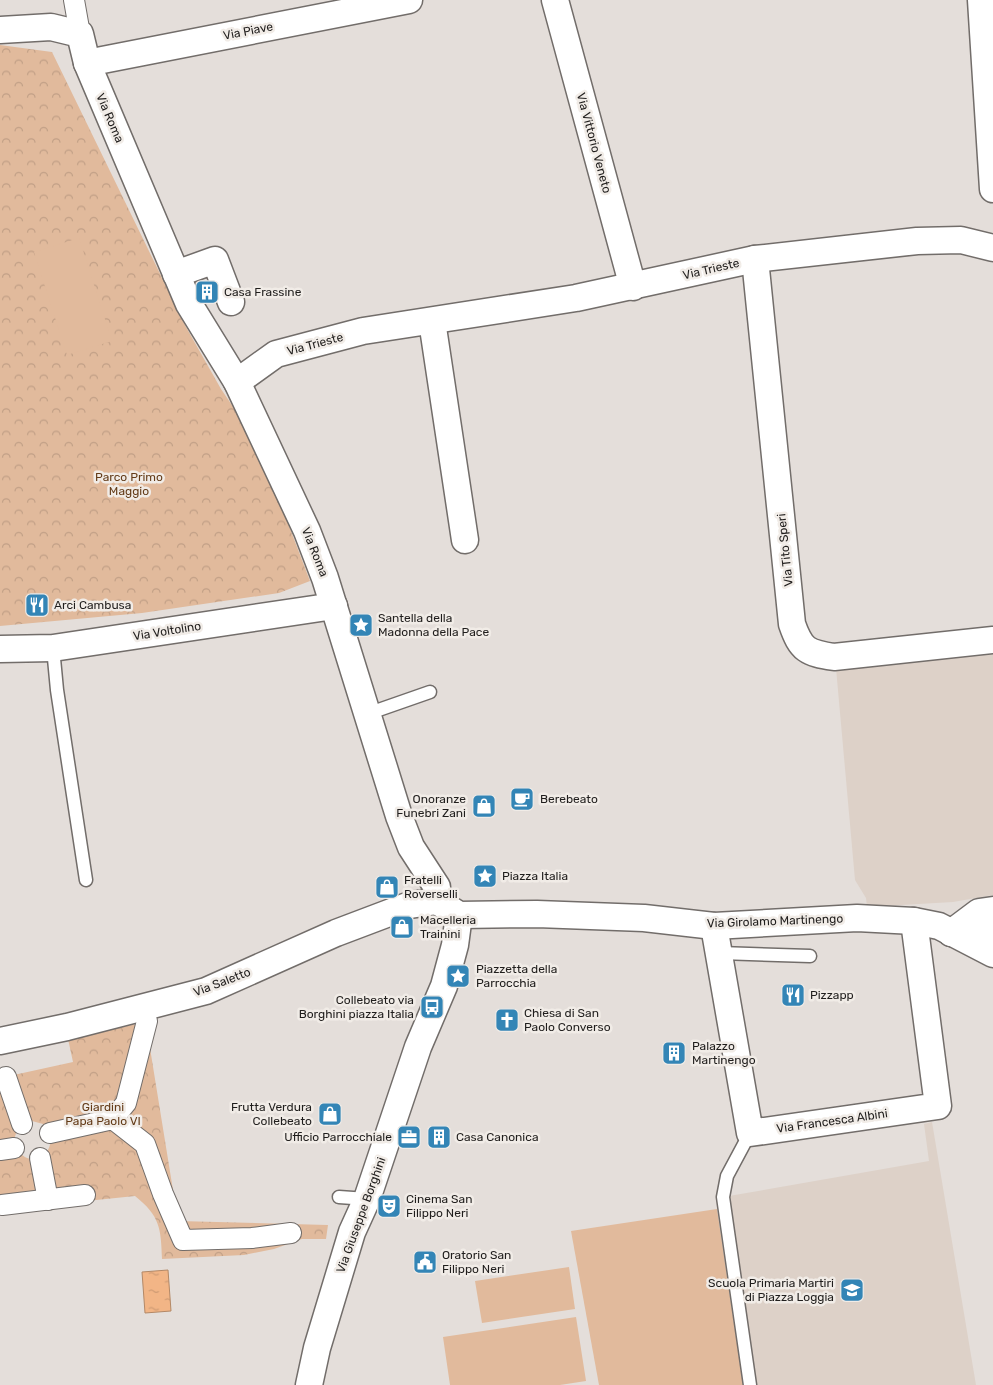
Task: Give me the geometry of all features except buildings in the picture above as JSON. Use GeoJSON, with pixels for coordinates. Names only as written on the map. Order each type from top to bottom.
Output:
{"type":"FeatureCollection","features":[{"type":"Feature","properties":{"kind":"street"},"geometry":{"type":"LineString","coordinates":[[0,30],[51,27],[80,34],[74,0]]}},
{"type":"Feature","properties":{"kind":"street","name":"Via Piave"},"geometry":{"type":"LineString","coordinates":[[87,63],[409,0]]}},
{"type":"Feature","properties":{"kind":"street","name":"Via Vittorio Veneto"},"geometry":{"type":"LineString","coordinates":[[555,0],[633,286]]}},
{"type":"Feature","properties":{"kind":"street"},"geometry":{"type":"LineString","coordinates":[[981,0],[993,189]]}},
{"type":"Feature","properties":{"kind":"street","name":"Via Roma"},"geometry":{"type":"LineString","coordinates":[[80,34],[87,63],[189,304],[237,382],[307,531],[334,606],[411,847],[437,887],[437,901]]}},
{"type":"Feature","properties":{"kind":"street","name":"Via Trieste"},"geometry":{"type":"LineString","coordinates":[[237,382],[276,354],[363,331],[576,298],[755,259],[917,241],[962,240],[993,248]]}},
{"type":"Feature","properties":{"kind":"street","name":"Via Tito Speri"},"geometry":{"type":"LineString","coordinates":[[755,259],[792,624],[799,642],[812,653],[834,657],[993,640]]}},
{"type":"Feature","properties":{"kind":"street"},"geometry":{"type":"LineString","coordinates":[[176,274],[215,260],[231,302]]}},
{"type":"Feature","properties":{"kind":"street"},"geometry":{"type":"LineString","coordinates":[[432,321],[465,540]]}},
{"type":"Feature","properties":{"kind":"street","name":"Via Voltolino"},"geometry":{"type":"LineString","coordinates":[[0,649],[53,648],[334,606]]}},
{"type":"Feature","properties":{"kind":"street"},"geometry":{"type":"LineString","coordinates":[[437,901],[459,915]]}},
{"type":"Feature","properties":{"kind":"street","name":"Via Saletto"},"geometry":{"type":"LineString","coordinates":[[0,1041],[144,1018],[353,926],[410,905],[437,901]]}},
{"type":"Feature","properties":{"kind":"street"},"geometry":{"type":"LineString","coordinates":[[951,933],[979,912],[993,910]]}},
{"type":"Feature","properties":{"kind":"street","name":"Via Girolamo Martinengo"},"geometry":{"type":"LineString","coordinates":[[459,915],[537,914],[644,918],[714,926],[857,918],[914,921],[939,926],[993,954]]}},
{"type":"Feature","properties":{"kind":"street","name":"Via Giuseppe Borghini"},"geometry":{"type":"LineString","coordinates":[[309,1385],[317,1348],[352,1232],[367,1198],[418,1047],[444,986],[455,945],[459,915]]}},
{"type":"Feature","properties":{"kind":"street","name":"Via Francesca Albini"},"geometry":{"type":"LineString","coordinates":[[750,1133],[938,1106],[914,921]]}},
{"type":"Feature","properties":{"kind":"street"},"geometry":{"type":"LineString","coordinates":[[714,926],[750,1133]]}},
{"type":"Feature","properties":{"kind":"street","name":"Via Girolamo Martinengo"},"geometry":{"type":"LineString","coordinates":[[951,933],[993,931]]}},
{"type":"Feature","properties":{"kind":"street"},"geometry":{"type":"LineString","coordinates":[[50,1132],[113,1119],[126,1103],[144,1018]]}},
{"type":"Feature","properties":{"kind":"street"},"geometry":{"type":"LineString","coordinates":[[6,1077],[22,1124]]}},
{"type":"Feature","properties":{"kind":"street"},"geometry":{"type":"LineString","coordinates":[[113,1119],[146,1144],[163,1194],[183,1240],[252,1238],[291,1233]]}},
{"type":"Feature","properties":{"kind":"street"},"geometry":{"type":"LineString","coordinates":[[40,1158],[48,1200]]}},
{"type":"Feature","properties":{"kind":"street"},"geometry":{"type":"LineString","coordinates":[[2,1205],[84,1195]]}},
{"type":"Feature","properties":{"kind":"lane"},"geometry":{"type":"LineString","coordinates":[[53,648],[57,690],[86,880]]}},
{"type":"Feature","properties":{"kind":"lane"},"geometry":{"type":"LineString","coordinates":[[367,714],[430,692]]}},
{"type":"Feature","properties":{"kind":"lane"},"geometry":{"type":"LineString","coordinates":[[720,953],[810,956]]}},
{"type":"Feature","properties":{"kind":"lane"},"geometry":{"type":"LineString","coordinates":[[750,1133],[727,1176],[723,1197],[750,1385]]}},
{"type":"Feature","properties":{"kind":"lane"},"geometry":{"type":"LineString","coordinates":[[339,1197],[367,1198]]}},
{"type":"Feature","properties":{"kind":"shaded area"},"geometry":{"type":"Polygon","coordinates":[[[993,654],[993,895],[953,902],[867,907],[866,898],[855,880],[836,668],[993,654]]]}},
{"type":"Feature","properties":{"kind":"shaded area","name":"Scuola Primaria Martiri di Piazza Loggia"},"geometry":{"type":"Polygon","coordinates":[[[932,1122],[976,1385],[757,1385],[729,1196],[929,1161],[924,1124],[932,1122]]]}},
{"type":"Feature","properties":{"kind":"green space","name":"Parco Primo Maggio"},"geometry":{"type":"Polygon","coordinates":[[[0,45],[52,52],[186,327],[221,389],[257,442],[310,581],[279,593],[142,613],[0,626],[0,45]]]}},
{"type":"Feature","properties":{"kind":"green space"},"geometry":{"type":"Polygon","coordinates":[[[79,238],[112,341],[67,355],[34,252],[79,238]]]}},
{"type":"Feature","properties":{"kind":"green space","name":"Giardini Papa Paolo VI"},"geometry":{"type":"Polygon","coordinates":[[[141,1023],[149,1042],[178,1221],[328,1225],[326,1239],[302,1239],[274,1249],[244,1255],[162,1259],[158,1223],[150,1210],[135,1196],[0,1210],[0,1078],[73,1062],[68,1039],[141,1023]],[[32,1121],[18,1128],[13,1142],[23,1156],[35,1159],[41,1158],[46,1154],[51,1139],[43,1124],[32,1121]]]}},
{"type":"Feature","properties":{"kind":"green space"},"geometry":{"type":"Polygon","coordinates":[[[717,1209],[743,1385],[599,1385],[571,1231],[717,1209]]]}},
{"type":"Feature","properties":{"kind":"green space"},"geometry":{"type":"Polygon","coordinates":[[[569,1267],[575,1309],[482,1323],[475,1281],[569,1267]]]}},
{"type":"Feature","properties":{"kind":"green space"},"geometry":{"type":"Polygon","coordinates":[[[576,1317],[586,1381],[560,1385],[450,1385],[443,1337],[576,1317]]]}},
{"type":"Feature","properties":{"kind":"water"},"geometry":{"type":"Polygon","coordinates":[[[168,1270],[171,1311],[145,1313],[142,1272],[168,1270]]]}},
{"type":"Feature","properties":{"kind":"place","name":"Casa Frassine"},"geometry":{"type":"Point","coordinates":[207,292]}},
{"type":"Feature","properties":{"kind":"place","name":"Arci Cambusa"},"geometry":{"type":"Point","coordinates":[37,605]}},
{"type":"Feature","properties":{"kind":"place","name":"Santella della Madonna della Pace"},"geometry":{"type":"Point","coordinates":[361,625]}},
{"type":"Feature","properties":{"kind":"place","name":"Berebeato"},"geometry":{"type":"Point","coordinates":[522,799]}},
{"type":"Feature","properties":{"kind":"place","name":"Onoranze Funebri Zani"},"geometry":{"type":"Point","coordinates":[484,806]}},
{"type":"Feature","properties":{"kind":"place","name":"Piazza Italia"},"geometry":{"type":"Point","coordinates":[485,876]}},
{"type":"Feature","properties":{"kind":"place","name":"Fratelli Roverselli"},"geometry":{"type":"Point","coordinates":[387,887]}},
{"type":"Feature","properties":{"kind":"place","name":"Macelleria Trainini"},"geometry":{"type":"Point","coordinates":[402,927]}},
{"type":"Feature","properties":{"kind":"place","name":"Piazzetta della Parrocchia"},"geometry":{"type":"Point","coordinates":[458,976]}},
{"type":"Feature","properties":{"kind":"place","name":"Pizzapp"},"geometry":{"type":"Point","coordinates":[793,995]}},
{"type":"Feature","properties":{"kind":"place","name":"Collebeato via Borghini piazza Italia"},"geometry":{"type":"Point","coordinates":[432,1007]}},
{"type":"Feature","properties":{"kind":"place","name":"Chiesa di San Paolo Converso"},"geometry":{"type":"Point","coordinates":[507,1020]}},
{"type":"Feature","properties":{"kind":"place","name":"Palazzo Martinengo"},"geometry":{"type":"Point","coordinates":[674,1053]}},
{"type":"Feature","properties":{"kind":"place","name":"Frutta Verdura Collebeato"},"geometry":{"type":"Point","coordinates":[330,1114]}},
{"type":"Feature","properties":{"kind":"place","name":"Ufficio Parrocchiale"},"geometry":{"type":"Point","coordinates":[409,1137]}},
{"type":"Feature","properties":{"kind":"place","name":"Casa Canonica"},"geometry":{"type":"Point","coordinates":[439,1137]}},
{"type":"Feature","properties":{"kind":"place","name":"Cinema San Filippo Neri"},"geometry":{"type":"Point","coordinates":[389,1206]}},
{"type":"Feature","properties":{"kind":"place","name":"Oratorio San Filippo Neri"},"geometry":{"type":"Point","coordinates":[425,1262]}},
{"type":"Feature","properties":{"kind":"place","name":"Scuola Primaria Martiri di Piazza Loggia"},"geometry":{"type":"Point","coordinates":[852,1290]}}]}
